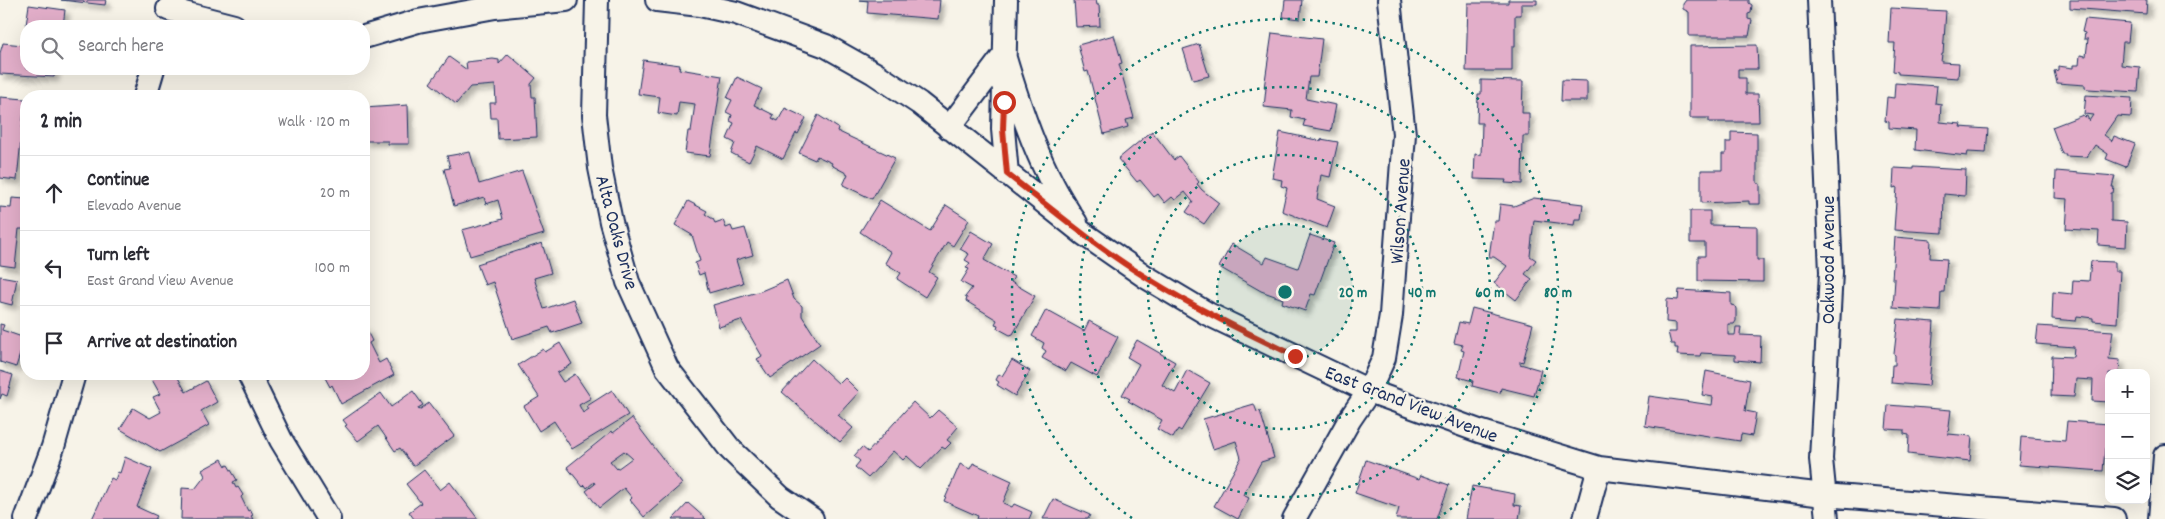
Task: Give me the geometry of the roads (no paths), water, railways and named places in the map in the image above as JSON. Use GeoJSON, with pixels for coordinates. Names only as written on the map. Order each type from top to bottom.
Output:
{"type":"FeatureCollection","features":[{"type":"Feature","properties":{"kind":"street"},"geometry":{"type":"LineString","coordinates":[[370,35],[437,17],[495,7],[566,0]]}},
{"type":"Feature","properties":{"kind":"street","name":"Alta Oaks Drive"},"geometry":{"type":"LineString","coordinates":[[597,0],[594,115],[602,177],[611,222],[628,282],[667,368],[737,456],[780,497],[812,519]]}},
{"type":"Feature","properties":{"kind":"street","name":"East Grand View Avenue"},"geometry":{"type":"LineString","coordinates":[[657,0],[700,5],[736,13],[826,46],[874,72],[919,103],[1084,234],[1146,277],[1208,314],[1369,391],[1479,431],[1599,468],[1824,495],[2114,519]]}},
{"type":"Feature","properties":{"kind":"street"},"geometry":{"type":"LineString","coordinates":[[1006,0],[1003,129],[1007,174]]}},
{"type":"Feature","properties":{"kind":"street","name":"Wilson Avenue"},"geometry":{"type":"LineString","coordinates":[[1294,519],[1350,419],[1369,391],[1384,358],[1392,315],[1404,134],[1389,0]]}},
{"type":"Feature","properties":{"kind":"street","name":"Oakwood Avenue"},"geometry":{"type":"LineString","coordinates":[[1818,0],[1831,272],[1821,459],[1827,519]]}},
{"type":"Feature","properties":{"kind":"street"},"geometry":{"type":"LineString","coordinates":[[167,12],[205,20]]}},
{"type":"Feature","properties":{"kind":"street"},"geometry":{"type":"LineString","coordinates":[[949,128],[1004,55]]}},
{"type":"Feature","properties":{"kind":"street"},"geometry":{"type":"LineString","coordinates":[[1004,55],[1018,102],[1041,158],[1071,216],[1084,234]]}},
{"type":"Feature","properties":{"kind":"street"},"geometry":{"type":"LineString","coordinates":[[147,90],[151,75]]}},
{"type":"Feature","properties":{"kind":"street"},"geometry":{"type":"LineString","coordinates":[[26,519],[53,447],[72,380]]}},
{"type":"Feature","properties":{"kind":"street"},"geometry":{"type":"LineString","coordinates":[[252,380],[281,440],[329,519]]}},
{"type":"Feature","properties":{"kind":"street"},"geometry":{"type":"LineString","coordinates":[[2160,519],[2165,456]]}},
{"type":"Feature","properties":{"kind":"street"},"geometry":{"type":"LineString","coordinates":[[1585,519],[1599,468]]}}]}
